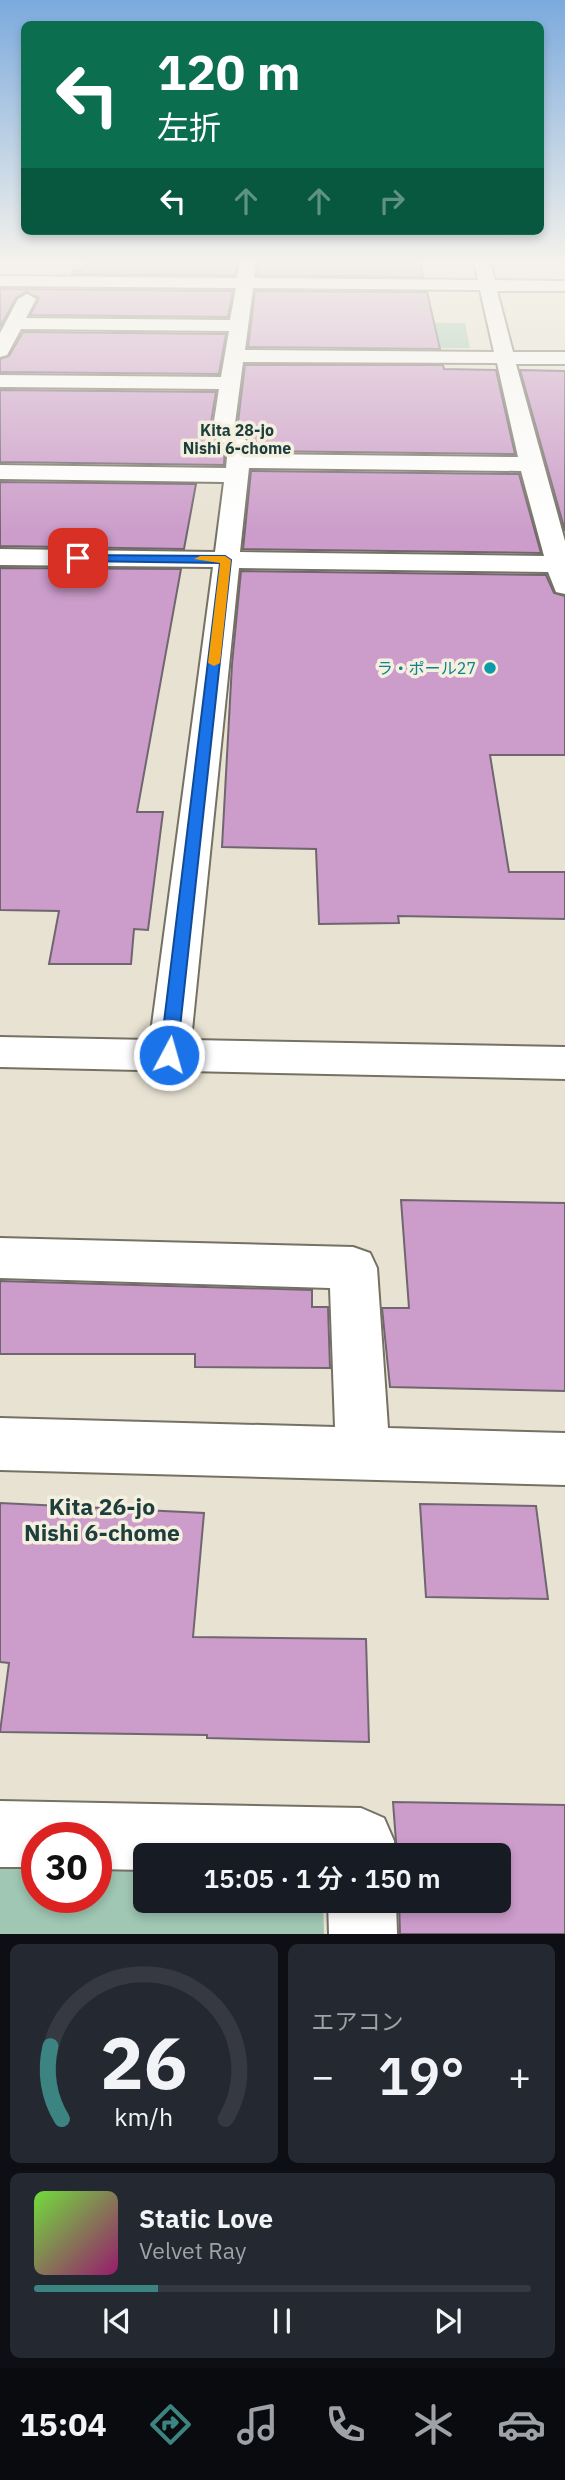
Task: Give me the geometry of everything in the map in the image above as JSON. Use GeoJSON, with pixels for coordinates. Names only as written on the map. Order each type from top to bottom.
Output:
{"type":"FeatureCollection","features":[{"type":"Feature","properties":{"kind":"street"},"geometry":{"type":"LineString","coordinates":[[169,1055],[237,468],[239,443],[223,434],[234,353]]}},
{"type":"Feature","properties":{"kind":"street"},"geometry":{"type":"LineString","coordinates":[[0,557],[225,560],[562,573],[532,469],[506,353]]}},
{"type":"Feature","properties":{"kind":"street"},"geometry":{"type":"LineString","coordinates":[[0,381],[231,369],[565,358]]}},
{"type":"Feature","properties":{"kind":"street"},"geometry":{"type":"LineString","coordinates":[[0,472],[237,468],[532,469],[558,474]]}},
{"type":"Feature","properties":{"kind":"street"},"geometry":{"type":"LineString","coordinates":[[0,1052],[565,1063]]}},
{"type":"Feature","properties":{"kind":"street"},"geometry":{"type":"LineString","coordinates":[[0,1258],[353,1268],[363,1451]]}},
{"type":"Feature","properties":{"kind":"street"},"geometry":{"type":"LineString","coordinates":[[0,1444],[363,1451],[565,1459]]}},
{"type":"Feature","properties":{"kind":"street"},"geometry":{"type":"LineString","coordinates":[[0,1834],[360,1843]]}},
{"type":"Feature","properties":{"kind":"street"},"geometry":{"type":"LineString","coordinates":[[362,1913],[363,1934]]}},
{"type":"Feature","properties":{"kind":"green space"},"geometry":{"type":"Polygon","coordinates":[[[0,1854],[21,1855],[21,1913],[112,1913],[112,1857],[133,1858],[133,1913],[323,1913],[324,1934],[0,1934],[0,1854]]]}},
{"type":"Feature","properties":{"kind":"building"},"geometry":{"type":"Polygon","coordinates":[[[11,353],[223,353],[219,374],[0,372],[0,359],[11,353]]]}},
{"type":"Feature","properties":{"kind":"building"},"geometry":{"type":"Polygon","coordinates":[[[245,365],[443,365],[444,369],[496,370],[515,454],[253,451],[252,441],[237,430],[245,365]]]}},
{"type":"Feature","properties":{"kind":"building"},"geometry":{"type":"Polygon","coordinates":[[[520,370],[565,371],[565,531],[520,370]]]}},
{"type":"Feature","properties":{"kind":"building"},"geometry":{"type":"Polygon","coordinates":[[[0,390],[216,392],[209,434],[225,447],[224,465],[0,462],[0,390]]]}},
{"type":"Feature","properties":{"kind":"building"},"geometry":{"type":"Polygon","coordinates":[[[251,471],[519,474],[541,553],[243,549],[251,471]]]}},
{"type":"Feature","properties":{"kind":"building"},"geometry":{"type":"Polygon","coordinates":[[[0,482],[196,484],[184,549],[0,546],[0,482]]]}},
{"type":"Feature","properties":{"kind":"building"},"geometry":{"type":"Polygon","coordinates":[[[0,568],[181,569],[137,812],[163,812],[148,930],[134,929],[131,964],[49,964],[59,911],[0,910],[0,568]]]}},
{"type":"Feature","properties":{"kind":"building"},"geometry":{"type":"Polygon","coordinates":[[[241,571],[546,575],[554,593],[565,596],[565,755],[490,755],[509,872],[565,872],[565,919],[398,916],[399,923],[319,924],[316,849],[222,847],[232,664],[241,571]]]}},
{"type":"Feature","properties":{"kind":"building"},"geometry":{"type":"Polygon","coordinates":[[[401,1200],[565,1203],[565,1391],[390,1387],[382,1308],[409,1308],[401,1200]]]}},
{"type":"Feature","properties":{"kind":"building"},"geometry":{"type":"Polygon","coordinates":[[[0,1281],[312,1290],[312,1307],[328,1307],[330,1368],[195,1367],[195,1354],[0,1354],[0,1281]]]}},
{"type":"Feature","properties":{"kind":"building"},"geometry":{"type":"Polygon","coordinates":[[[0,1503],[204,1513],[193,1637],[366,1639],[369,1742],[207,1738],[207,1735],[0,1732],[9,1663],[0,1662],[0,1503]]]}},
{"type":"Feature","properties":{"kind":"building"},"geometry":{"type":"Polygon","coordinates":[[[420,1504],[536,1506],[548,1599],[426,1597],[420,1504]]]}},
{"type":"Feature","properties":{"kind":"building"},"geometry":{"type":"Polygon","coordinates":[[[393,1802],[565,1805],[565,1934],[400,1934],[399,1913],[511,1913],[511,1843],[396,1843],[393,1802]]]}},
{"type":"Feature","properties":{"kind":"slow traffic"},"geometry":{"type":"LineString","coordinates":[[200,559],[225,560],[214,663]]}},
{"type":"Feature","properties":{"kind":"place","name":"ラ・ポール27"},"geometry":{"type":"Point","coordinates":[490,668]}},
{"type":"Feature","properties":{"kind":"district","name":"Kita 28-jo Nishi 6-chome"},"geometry":{"type":"Point","coordinates":[237,439]}},
{"type":"Feature","properties":{"kind":"district","name":"Kita 26-jo Nishi 6-chome"},"geometry":{"type":"Point","coordinates":[102,1520]}},
{"type":"Feature","properties":{"kind":"route"},"geometry":{"type":"LineString","coordinates":[[78,558],[225,560],[169,1055]]}}]}
